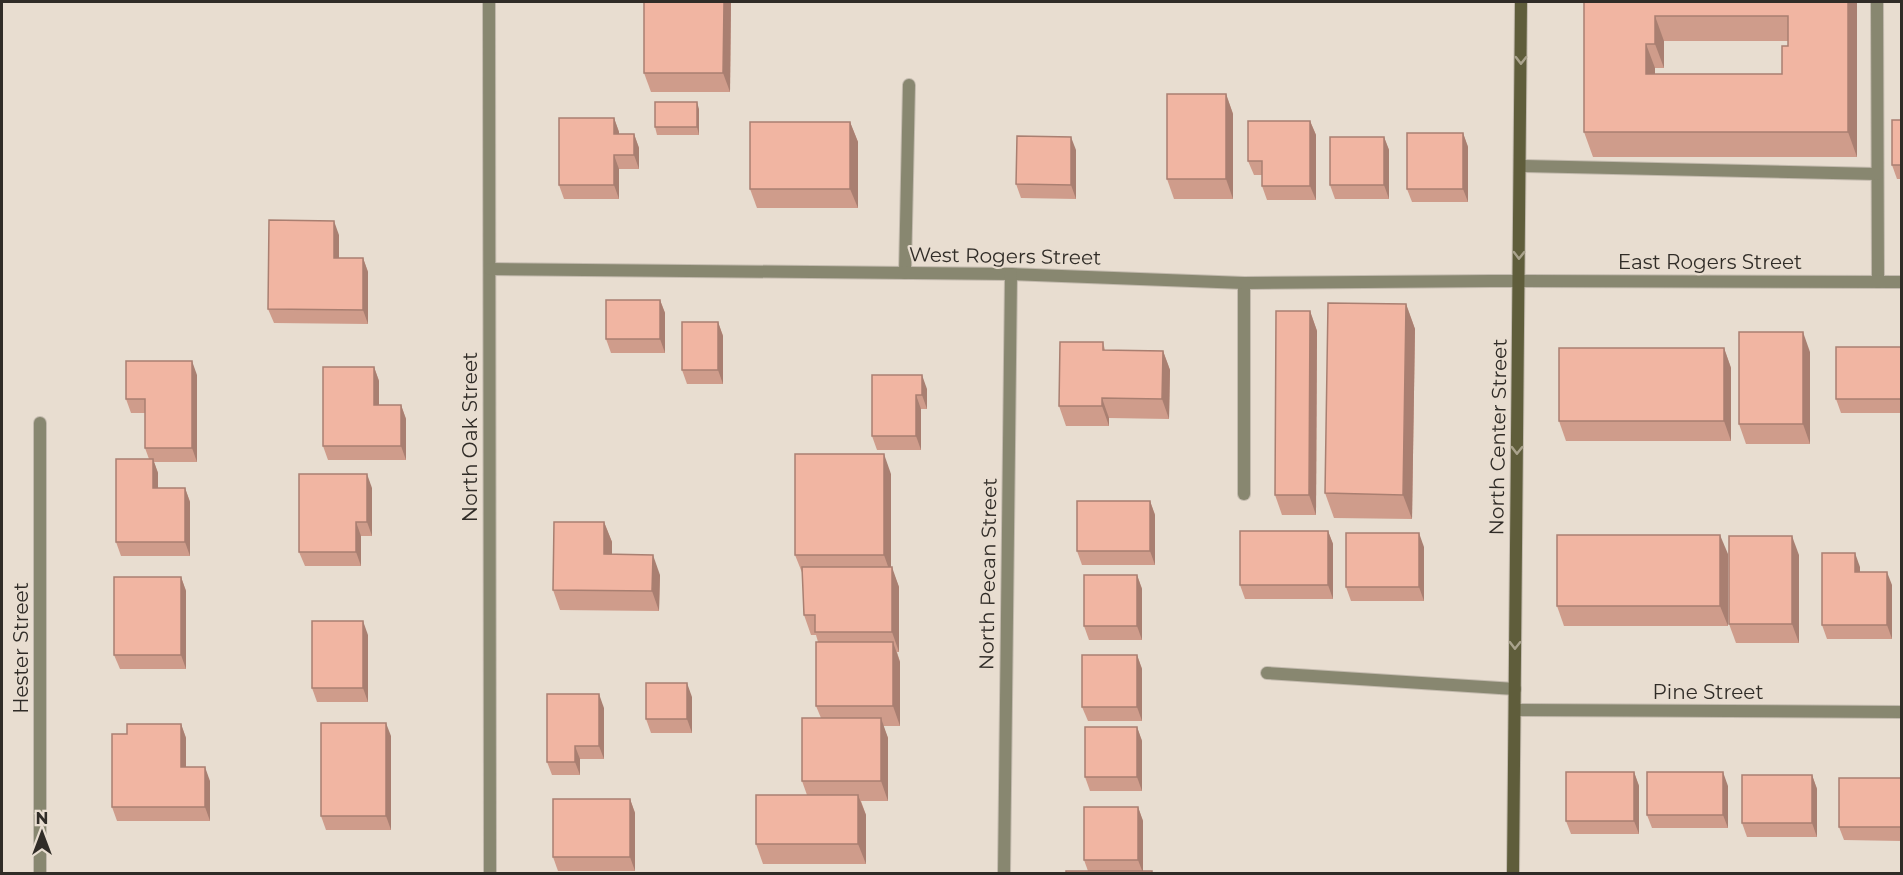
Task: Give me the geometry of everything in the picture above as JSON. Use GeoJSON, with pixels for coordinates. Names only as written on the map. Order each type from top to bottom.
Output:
{"type":"FeatureCollection","features":[{"type":"Feature","properties":{"kind":"main road","name":"North Center Street"},"geometry":{"type":"LineString","coordinates":[[1513,873],[1521,2]]}},
{"type":"Feature","properties":{"kind":"street","name":"North Oak Street"},"geometry":{"type":"LineString","coordinates":[[489,2],[490,873]]}},
{"type":"Feature","properties":{"kind":"street"},"geometry":{"type":"LineString","coordinates":[[1877,2],[1878,282]]}},
{"type":"Feature","properties":{"kind":"street"},"geometry":{"type":"LineString","coordinates":[[905,273],[909,85]]}},
{"type":"Feature","properties":{"kind":"street"},"geometry":{"type":"LineString","coordinates":[[1520,166],[1877,174]]}},
{"type":"Feature","properties":{"kind":"street","name":"West Rogers Street"},"geometry":{"type":"LineString","coordinates":[[490,269],[1011,274],[1244,283],[1519,281]]}},
{"type":"Feature","properties":{"kind":"street","name":"North Pecan Street"},"geometry":{"type":"LineString","coordinates":[[1004,873],[1011,274]]}},
{"type":"Feature","properties":{"kind":"street","name":"East Rogers Street"},"geometry":{"type":"LineString","coordinates":[[1519,281],[1902,282]]}},
{"type":"Feature","properties":{"kind":"street"},"geometry":{"type":"LineString","coordinates":[[1244,283],[1244,494]]}},
{"type":"Feature","properties":{"kind":"street","name":"Hester Street"},"geometry":{"type":"LineString","coordinates":[[40,423],[40,873]]}},
{"type":"Feature","properties":{"kind":"street"},"geometry":{"type":"LineString","coordinates":[[1267,673],[1515,689]]}},
{"type":"Feature","properties":{"kind":"street","name":"Pine Street"},"geometry":{"type":"LineString","coordinates":[[1515,710],[1902,712]]}},
{"type":"Feature","properties":{"kind":"building"},"geometry":{"type":"Polygon","coordinates":[[[644,2],[724,2],[723,73],[644,73],[644,2]]]}},
{"type":"Feature","properties":{"kind":"building"},"geometry":{"type":"Polygon","coordinates":[[[1584,2],[1848,2],[1848,132],[1584,132],[1584,2]],[[1655,16],[1655,44],[1646,44],[1646,74],[1782,74],[1782,46],[1788,46],[1788,16],[1655,16]]]}},
{"type":"Feature","properties":{"kind":"building"},"geometry":{"type":"Polygon","coordinates":[[[1167,94],[1226,94],[1226,179],[1167,179],[1167,94]]]}},
{"type":"Feature","properties":{"kind":"building"},"geometry":{"type":"Polygon","coordinates":[[[655,102],[697,102],[697,127],[655,127],[655,102]]]}},
{"type":"Feature","properties":{"kind":"building"},"geometry":{"type":"Polygon","coordinates":[[[559,118],[614,118],[614,134],[634,134],[634,155],[614,155],[614,185],[559,185],[559,118]]]}},
{"type":"Feature","properties":{"kind":"building"},"geometry":{"type":"Polygon","coordinates":[[[1892,120],[1902,120],[1902,165],[1892,165],[1892,120]]]}},
{"type":"Feature","properties":{"kind":"building"},"geometry":{"type":"Polygon","coordinates":[[[1248,121],[1310,121],[1310,186],[1262,186],[1262,161],[1248,161],[1248,121]]]}},
{"type":"Feature","properties":{"kind":"building"},"geometry":{"type":"Polygon","coordinates":[[[750,122],[850,122],[850,189],[750,189],[750,122]]]}},
{"type":"Feature","properties":{"kind":"building"},"geometry":{"type":"Polygon","coordinates":[[[1407,133],[1463,133],[1463,189],[1407,189],[1407,133]]]}},
{"type":"Feature","properties":{"kind":"building"},"geometry":{"type":"Polygon","coordinates":[[[1017,136],[1071,137],[1071,185],[1016,184],[1017,136]]]}},
{"type":"Feature","properties":{"kind":"building"},"geometry":{"type":"Polygon","coordinates":[[[1330,137],[1384,137],[1384,185],[1330,185],[1330,137]]]}},
{"type":"Feature","properties":{"kind":"building"},"geometry":{"type":"Polygon","coordinates":[[[269,220],[334,221],[334,258],[363,258],[363,310],[268,309],[269,220]]]}},
{"type":"Feature","properties":{"kind":"building"},"geometry":{"type":"Polygon","coordinates":[[[606,300],[660,300],[660,339],[606,339],[606,300]]]}},
{"type":"Feature","properties":{"kind":"building"},"geometry":{"type":"Polygon","coordinates":[[[1328,303],[1406,304],[1403,495],[1325,493],[1328,303]]]}},
{"type":"Feature","properties":{"kind":"building"},"geometry":{"type":"Polygon","coordinates":[[[1276,311],[1310,311],[1309,495],[1275,495],[1276,311]]]}},
{"type":"Feature","properties":{"kind":"building"},"geometry":{"type":"Polygon","coordinates":[[[682,322],[718,322],[718,370],[682,370],[682,322]]]}},
{"type":"Feature","properties":{"kind":"building"},"geometry":{"type":"Polygon","coordinates":[[[1739,332],[1803,332],[1803,424],[1739,424],[1739,332]]]}},
{"type":"Feature","properties":{"kind":"building"},"geometry":{"type":"Polygon","coordinates":[[[1060,342],[1103,342],[1103,350],[1163,351],[1162,399],[1102,398],[1102,406],[1059,406],[1060,342]]]}},
{"type":"Feature","properties":{"kind":"building"},"geometry":{"type":"Polygon","coordinates":[[[1836,347],[1902,347],[1902,399],[1836,399],[1836,347]]]}},
{"type":"Feature","properties":{"kind":"building"},"geometry":{"type":"Polygon","coordinates":[[[1559,348],[1724,348],[1724,421],[1559,421],[1559,348]]]}},
{"type":"Feature","properties":{"kind":"building"},"geometry":{"type":"Polygon","coordinates":[[[126,361],[192,361],[192,448],[145,448],[145,399],[126,399],[126,361]]]}},
{"type":"Feature","properties":{"kind":"building"},"geometry":{"type":"Polygon","coordinates":[[[323,367],[374,367],[374,405],[401,405],[401,446],[323,446],[323,367]]]}},
{"type":"Feature","properties":{"kind":"building"},"geometry":{"type":"Polygon","coordinates":[[[872,375],[922,375],[922,395],[916,395],[916,436],[872,436],[872,375]]]}},
{"type":"Feature","properties":{"kind":"building"},"geometry":{"type":"Polygon","coordinates":[[[795,454],[884,454],[884,555],[795,555],[795,454]]]}},
{"type":"Feature","properties":{"kind":"building"},"geometry":{"type":"Polygon","coordinates":[[[116,459],[153,459],[153,488],[185,488],[185,542],[116,542],[116,459]]]}},
{"type":"Feature","properties":{"kind":"building"},"geometry":{"type":"Polygon","coordinates":[[[299,474],[367,474],[367,522],[356,522],[356,552],[299,552],[299,474]]]}},
{"type":"Feature","properties":{"kind":"building"},"geometry":{"type":"Polygon","coordinates":[[[1077,501],[1150,501],[1150,551],[1077,551],[1077,501]]]}},
{"type":"Feature","properties":{"kind":"building"},"geometry":{"type":"Polygon","coordinates":[[[554,522],[604,522],[604,554],[653,555],[652,591],[553,590],[554,522]]]}},
{"type":"Feature","properties":{"kind":"building"},"geometry":{"type":"Polygon","coordinates":[[[1240,531],[1328,531],[1328,585],[1240,585],[1240,531]]]}},
{"type":"Feature","properties":{"kind":"building"},"geometry":{"type":"Polygon","coordinates":[[[1346,533],[1419,533],[1419,587],[1346,587],[1346,533]]]}},
{"type":"Feature","properties":{"kind":"building"},"geometry":{"type":"Polygon","coordinates":[[[1557,535],[1720,535],[1720,606],[1557,606],[1557,535]]]}},
{"type":"Feature","properties":{"kind":"building"},"geometry":{"type":"Polygon","coordinates":[[[1729,536],[1792,536],[1792,624],[1729,624],[1729,536]]]}},
{"type":"Feature","properties":{"kind":"building"},"geometry":{"type":"Polygon","coordinates":[[[1822,553],[1855,553],[1855,572],[1887,572],[1887,625],[1822,625],[1822,553]]]}},
{"type":"Feature","properties":{"kind":"building"},"geometry":{"type":"Polygon","coordinates":[[[802,567],[892,567],[892,632],[815,632],[815,615],[804,615],[802,567]]]}},
{"type":"Feature","properties":{"kind":"building"},"geometry":{"type":"Polygon","coordinates":[[[1084,575],[1137,575],[1137,626],[1084,626],[1084,575]]]}},
{"type":"Feature","properties":{"kind":"building"},"geometry":{"type":"Polygon","coordinates":[[[114,577],[181,577],[181,655],[114,655],[114,577]]]}},
{"type":"Feature","properties":{"kind":"building"},"geometry":{"type":"Polygon","coordinates":[[[312,621],[363,621],[363,688],[312,688],[312,621]]]}},
{"type":"Feature","properties":{"kind":"building"},"geometry":{"type":"Polygon","coordinates":[[[816,642],[893,642],[893,706],[816,706],[816,642]]]}},
{"type":"Feature","properties":{"kind":"building"},"geometry":{"type":"Polygon","coordinates":[[[1082,655],[1137,655],[1137,707],[1082,707],[1082,655]]]}},
{"type":"Feature","properties":{"kind":"building"},"geometry":{"type":"Polygon","coordinates":[[[646,683],[687,683],[687,719],[646,719],[646,683]]]}},
{"type":"Feature","properties":{"kind":"building"},"geometry":{"type":"Polygon","coordinates":[[[547,694],[599,694],[599,746],[575,746],[575,762],[547,762],[547,694]]]}},
{"type":"Feature","properties":{"kind":"building"},"geometry":{"type":"Polygon","coordinates":[[[802,718],[881,718],[881,781],[802,781],[802,718]]]}},
{"type":"Feature","properties":{"kind":"building"},"geometry":{"type":"Polygon","coordinates":[[[321,723],[386,723],[386,816],[321,816],[321,723]]]}},
{"type":"Feature","properties":{"kind":"building"},"geometry":{"type":"Polygon","coordinates":[[[127,724],[181,724],[181,767],[205,767],[205,807],[112,807],[112,734],[127,734],[127,724]]]}},
{"type":"Feature","properties":{"kind":"building"},"geometry":{"type":"Polygon","coordinates":[[[1085,727],[1137,727],[1137,777],[1085,777],[1085,727]]]}},
{"type":"Feature","properties":{"kind":"building"},"geometry":{"type":"Polygon","coordinates":[[[1566,772],[1634,772],[1634,821],[1566,821],[1566,772]]]}},
{"type":"Feature","properties":{"kind":"building"},"geometry":{"type":"Polygon","coordinates":[[[1647,772],[1723,772],[1723,815],[1647,815],[1647,772]]]}},
{"type":"Feature","properties":{"kind":"building"},"geometry":{"type":"Polygon","coordinates":[[[1742,775],[1812,775],[1812,823],[1742,823],[1742,775]]]}},
{"type":"Feature","properties":{"kind":"building"},"geometry":{"type":"Polygon","coordinates":[[[1839,778],[1902,778],[1902,827],[1839,827],[1839,778]]]}},
{"type":"Feature","properties":{"kind":"building"},"geometry":{"type":"Polygon","coordinates":[[[756,795],[858,795],[858,844],[756,844],[756,795]]]}},
{"type":"Feature","properties":{"kind":"building"},"geometry":{"type":"Polygon","coordinates":[[[553,799],[630,799],[630,857],[553,857],[553,799]]]}},
{"type":"Feature","properties":{"kind":"building"},"geometry":{"type":"Polygon","coordinates":[[[1084,807],[1138,807],[1138,860],[1084,860],[1084,807]]]}},
{"type":"Feature","properties":{"kind":"building"},"geometry":{"type":"Polygon","coordinates":[[[1066,871],[1152,871],[1152,873],[1066,873],[1066,871]]]}}]}
